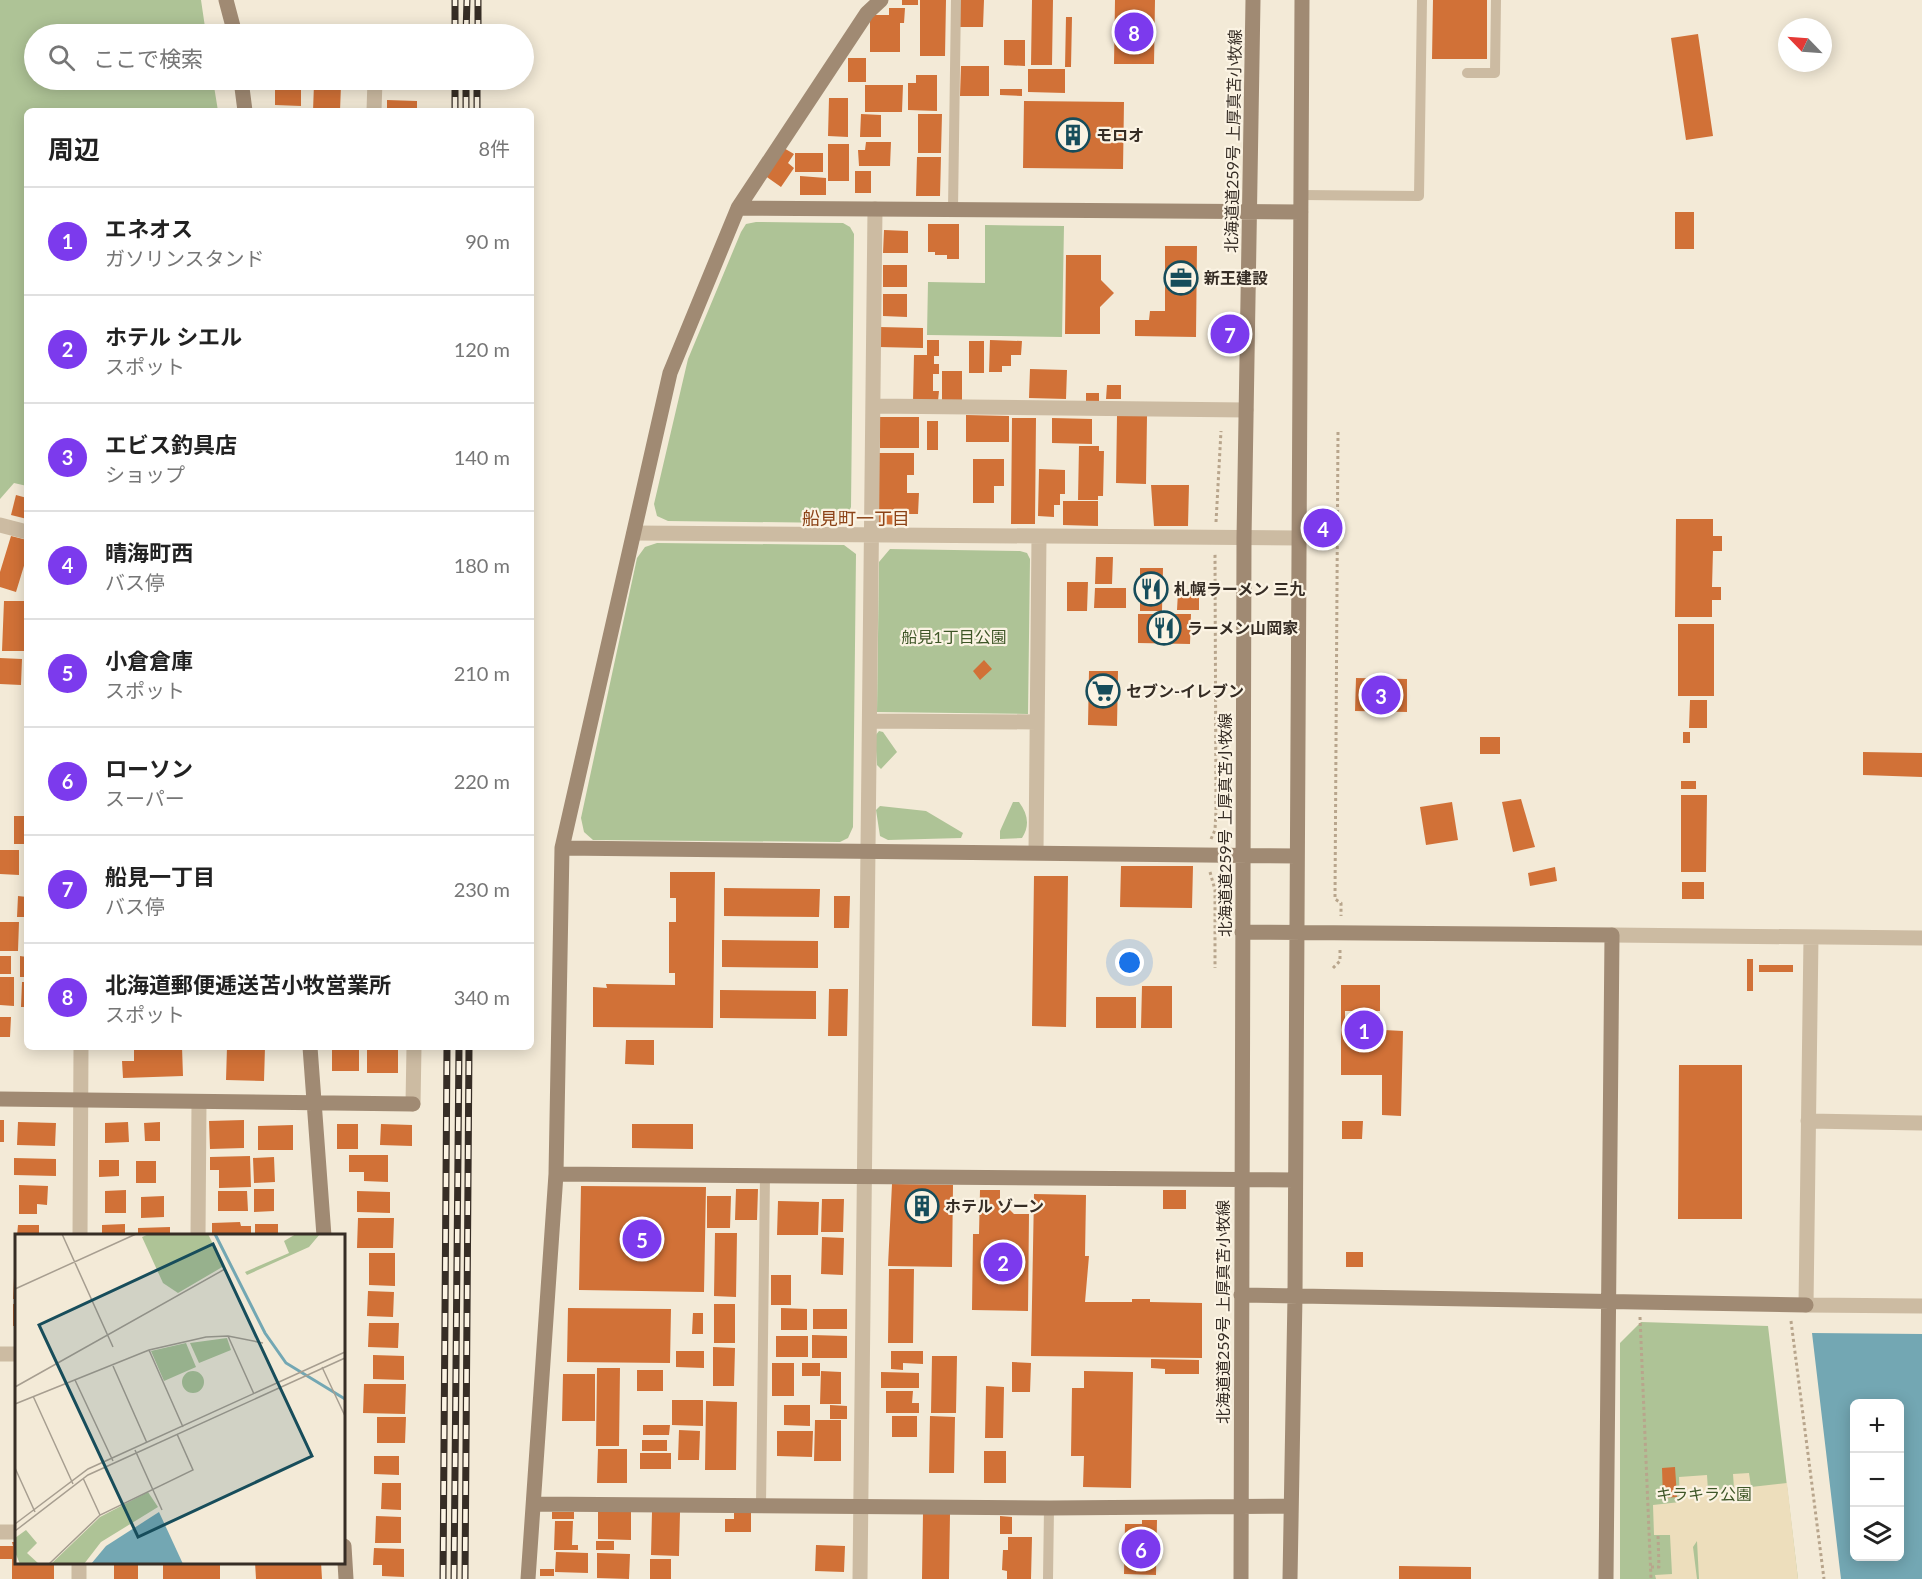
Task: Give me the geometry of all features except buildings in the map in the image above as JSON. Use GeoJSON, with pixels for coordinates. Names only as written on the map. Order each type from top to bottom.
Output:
{"type":"FeatureCollection","features":[{"type":"Feature","properties":{"kind":"street"},"geometry":{"type":"LineString","coordinates":[[226,0],[233,24]]}},
{"type":"Feature","properties":{"kind":"street"},"geometry":{"type":"LineString","coordinates":[[528,1579],[556,1174],[562,848],[670,373],[738,208],[867,13],[881,0]]}},
{"type":"Feature","properties":{"kind":"street","name":"北海道道259号 上厚真苫小牧線"},"geometry":{"type":"LineString","coordinates":[[1241,1579],[1244,538],[1253,0]]}},
{"type":"Feature","properties":{"kind":"street"},"geometry":{"type":"LineString","coordinates":[[1290,1579],[1295,1296],[1302,0]]}},
{"type":"Feature","properties":{"kind":"street"},"geometry":{"type":"LineString","coordinates":[[242,90],[245,108]]}},
{"type":"Feature","properties":{"kind":"street"},"geometry":{"type":"LineString","coordinates":[[374,108],[375,90]]}},
{"type":"Feature","properties":{"kind":"street"},"geometry":{"type":"LineString","coordinates":[[738,208],[1301,212]]}},
{"type":"Feature","properties":{"kind":"street"},"geometry":{"type":"LineString","coordinates":[[860,1579],[875,209]]}},
{"type":"Feature","properties":{"kind":"street"},"geometry":{"type":"LineString","coordinates":[[873,406],[1246,410]]}},
{"type":"Feature","properties":{"kind":"street"},"geometry":{"type":"LineString","coordinates":[[0,525],[24,531]]}},
{"type":"Feature","properties":{"kind":"street"},"geometry":{"type":"LineString","coordinates":[[634,533],[1299,538]]}},
{"type":"Feature","properties":{"kind":"street"},"geometry":{"type":"LineString","coordinates":[[1036,852],[1039,536]]}},
{"type":"Feature","properties":{"kind":"street"},"geometry":{"type":"LineString","coordinates":[[870,721],[1037,722]]}},
{"type":"Feature","properties":{"kind":"street"},"geometry":{"type":"LineString","coordinates":[[562,848],[1297,856]]}},
{"type":"Feature","properties":{"kind":"street"},"geometry":{"type":"LineString","coordinates":[[1242,932],[1922,938]]}},
{"type":"Feature","properties":{"kind":"street"},"geometry":{"type":"LineString","coordinates":[[1606,1579],[1612,935]]}},
{"type":"Feature","properties":{"kind":"street"},"geometry":{"type":"LineString","coordinates":[[1806,1305],[1811,937]]}},
{"type":"Feature","properties":{"kind":"street"},"geometry":{"type":"LineString","coordinates":[[80,1234],[81,1050]]}},
{"type":"Feature","properties":{"kind":"street"},"geometry":{"type":"LineString","coordinates":[[310,1050],[324,1234]]}},
{"type":"Feature","properties":{"kind":"street"},"geometry":{"type":"LineString","coordinates":[[0,1099],[413,1104],[414,1050]]}},
{"type":"Feature","properties":{"kind":"street"},"geometry":{"type":"LineString","coordinates":[[198,1234],[199,1102]]}},
{"type":"Feature","properties":{"kind":"street"},"geometry":{"type":"LineString","coordinates":[[1808,1121],[1922,1123]]}},
{"type":"Feature","properties":{"kind":"street"},"geometry":{"type":"LineString","coordinates":[[556,1174],[1295,1180]]}},
{"type":"Feature","properties":{"kind":"street"},"geometry":{"type":"LineString","coordinates":[[1241,1295],[1922,1306]]}},
{"type":"Feature","properties":{"kind":"street"},"geometry":{"type":"LineString","coordinates":[[534,1504],[1048,1508],[1291,1506]]}},
{"type":"Feature","properties":{"kind":"street"},"geometry":{"type":"LineString","coordinates":[[345,1562],[346,1579]]}},
{"type":"Feature","properties":{"kind":"lane"},"geometry":{"type":"LineString","coordinates":[[952,209],[956,0]]}},
{"type":"Feature","properties":{"kind":"lane"},"geometry":{"type":"LineString","coordinates":[[1301,195],[1419,196],[1422,0]]}},
{"type":"Feature","properties":{"kind":"lane"},"geometry":{"type":"LineString","coordinates":[[1467,74],[1495,74],[1496,0]]}},
{"type":"Feature","properties":{"kind":"lane"},"geometry":{"type":"LineString","coordinates":[[761,1506],[765,1175]]}},
{"type":"Feature","properties":{"kind":"lane"},"geometry":{"type":"LineString","coordinates":[[1048,1508],[1048,1579]]}},
{"type":"Feature","properties":{"kind":"path"},"geometry":{"type":"LineString","coordinates":[[1211,836],[1215,830],[1216,810],[1215,538],[1221,431]]}},
{"type":"Feature","properties":{"kind":"path"},"geometry":{"type":"LineString","coordinates":[[1333,968],[1340,961],[1341,933],[1341,903],[1335,899],[1338,432]]}},
{"type":"Feature","properties":{"kind":"path"},"geometry":{"type":"LineString","coordinates":[[1210,878],[1215,890],[1215,968]]}},
{"type":"Feature","properties":{"kind":"path"},"geometry":{"type":"LineString","coordinates":[[1640,1302],[1652,1520],[1652,1579]]}},
{"type":"Feature","properties":{"kind":"path"},"geometry":{"type":"LineString","coordinates":[[1789,1305],[1824,1579]]}},
{"type":"Feature","properties":{"kind":"path"},"geometry":{"type":"LineString","coordinates":[[1651,1567],[1659,1567],[1658,1535]]}},
{"type":"Feature","properties":{"kind":"green space"},"geometry":{"type":"Polygon","coordinates":[[[0,0],[201,0],[205,24],[24,24],[24,90],[215,90],[218,108],[24,108],[24,485],[14,483],[0,499],[0,0]]]}},
{"type":"Feature","properties":{"kind":"green space"},"geometry":{"type":"Polygon","coordinates":[[[756,222],[843,223],[850,227],[854,234],[851,507],[846,518],[837,523],[668,521],[657,516],[654,504],[688,359],[741,232],[746,224],[756,222]]]}},
{"type":"Feature","properties":{"kind":"green space"},"geometry":{"type":"Polygon","coordinates":[[[985,225],[1064,226],[1062,337],[927,335],[928,282],[985,283],[985,225]]]}},
{"type":"Feature","properties":{"kind":"green space"},"geometry":{"type":"Polygon","coordinates":[[[657,543],[844,545],[856,554],[853,827],[848,838],[840,842],[593,840],[584,832],[581,818],[637,558],[645,547],[657,543]]]}},
{"type":"Feature","properties":{"kind":"green space","name":"船見1丁目公園"},"geometry":{"type":"Polygon","coordinates":[[[890,549],[1027,553],[1030,559],[1028,714],[877,712],[879,562],[890,549]]]}},
{"type":"Feature","properties":{"kind":"green space"},"geometry":{"type":"Polygon","coordinates":[[[879,731],[883,732],[897,752],[881,769],[877,765],[875,736],[879,731]]]}},
{"type":"Feature","properties":{"kind":"green space"},"geometry":{"type":"Polygon","coordinates":[[[1013,802],[1019,802],[1024,811],[1027,820],[1026,829],[1022,838],[1000,839],[1000,831],[1013,802]]]}},
{"type":"Feature","properties":{"kind":"green space"},"geometry":{"type":"Polygon","coordinates":[[[880,806],[926,811],[963,833],[961,838],[888,840],[880,836],[876,810],[880,806]]]}},
{"type":"Feature","properties":{"kind":"green space","name":"キラキラ公園"},"geometry":{"type":"Polygon","coordinates":[[[1641,1322],[1768,1326],[1798,1579],[1620,1579],[1620,1343],[1641,1322]]]}},
{"type":"Feature","properties":{"kind":"shaded area"},"geometry":{"type":"Polygon","coordinates":[[[1749,1473],[1751,1487],[1787,1483],[1798,1579],[1699,1579],[1697,1541],[1693,1547],[1697,1579],[1656,1579],[1655,1575],[1672,1574],[1670,1535],[1654,1535],[1653,1505],[1680,1502],[1679,1477],[1707,1475],[1708,1491],[1734,1488],[1733,1474],[1749,1473]]]}},
{"type":"Feature","properties":{"kind":"water"},"geometry":{"type":"Polygon","coordinates":[[[1812,1333],[1922,1334],[1922,1579],[1841,1579],[1812,1333]]]}},
{"type":"Feature","properties":{"kind":"railway"},"geometry":{"type":"LineString","coordinates":[[455,0],[455,24]]}},
{"type":"Feature","properties":{"kind":"railway"},"geometry":{"type":"LineString","coordinates":[[466,24],[467,0]]}},
{"type":"Feature","properties":{"kind":"railway"},"geometry":{"type":"LineString","coordinates":[[478,0],[478,24]]}},
{"type":"Feature","properties":{"kind":"railway"},"geometry":{"type":"LineString","coordinates":[[455,90],[455,108]]}},
{"type":"Feature","properties":{"kind":"railway"},"geometry":{"type":"LineString","coordinates":[[466,90],[466,108]]}},
{"type":"Feature","properties":{"kind":"railway"},"geometry":{"type":"LineString","coordinates":[[477,90],[477,108]]}},
{"type":"Feature","properties":{"kind":"railway"},"geometry":{"type":"LineString","coordinates":[[443,1579],[447,1050]]}},
{"type":"Feature","properties":{"kind":"railway"},"geometry":{"type":"LineString","coordinates":[[454,1579],[459,1050]]}},
{"type":"Feature","properties":{"kind":"railway"},"geometry":{"type":"LineString","coordinates":[[465,1579],[469,1050]]}},
{"type":"Feature","properties":{"kind":"place","name":"北海道郵便逓送苫小牧営業所"},"geometry":{"type":"Point","coordinates":[1134,32]}},
{"type":"Feature","properties":{"kind":"place","name":"モロオ"},"geometry":{"type":"Point","coordinates":[1073,135]}},
{"type":"Feature","properties":{"kind":"place","name":"新王建設"},"geometry":{"type":"Point","coordinates":[1181,278]}},
{"type":"Feature","properties":{"kind":"place","name":"船見一丁目"},"geometry":{"type":"Point","coordinates":[1230,334]}},
{"type":"Feature","properties":{"kind":"place","name":"晴海町西"},"geometry":{"type":"Point","coordinates":[1323,528]}},
{"type":"Feature","properties":{"kind":"place","name":"札幌ラーメン 三九"},"geometry":{"type":"Point","coordinates":[1151,589]}},
{"type":"Feature","properties":{"kind":"place","name":"ラーメン山岡家"},"geometry":{"type":"Point","coordinates":[1164,628]}},
{"type":"Feature","properties":{"kind":"place","name":"セブン-イレブン"},"geometry":{"type":"Point","coordinates":[1103,691]}},
{"type":"Feature","properties":{"kind":"place","name":"エビス釣具店"},"geometry":{"type":"Point","coordinates":[1381,695]}},
{"type":"Feature","properties":{"kind":"place","name":"エネオス"},"geometry":{"type":"Point","coordinates":[1364,1030]}},
{"type":"Feature","properties":{"kind":"place","name":"ホテル ゾーン"},"geometry":{"type":"Point","coordinates":[922,1206]}},
{"type":"Feature","properties":{"kind":"place","name":"小倉倉庫"},"geometry":{"type":"Point","coordinates":[642,1239]}},
{"type":"Feature","properties":{"kind":"place","name":"ホテル シエル"},"geometry":{"type":"Point","coordinates":[1003,1262]}},
{"type":"Feature","properties":{"kind":"place","name":"ローソン"},"geometry":{"type":"Point","coordinates":[1141,1549]}},
{"type":"Feature","properties":{"kind":"district","name":"船見町一丁目"},"geometry":{"type":"Point","coordinates":[856,519]}}]}
